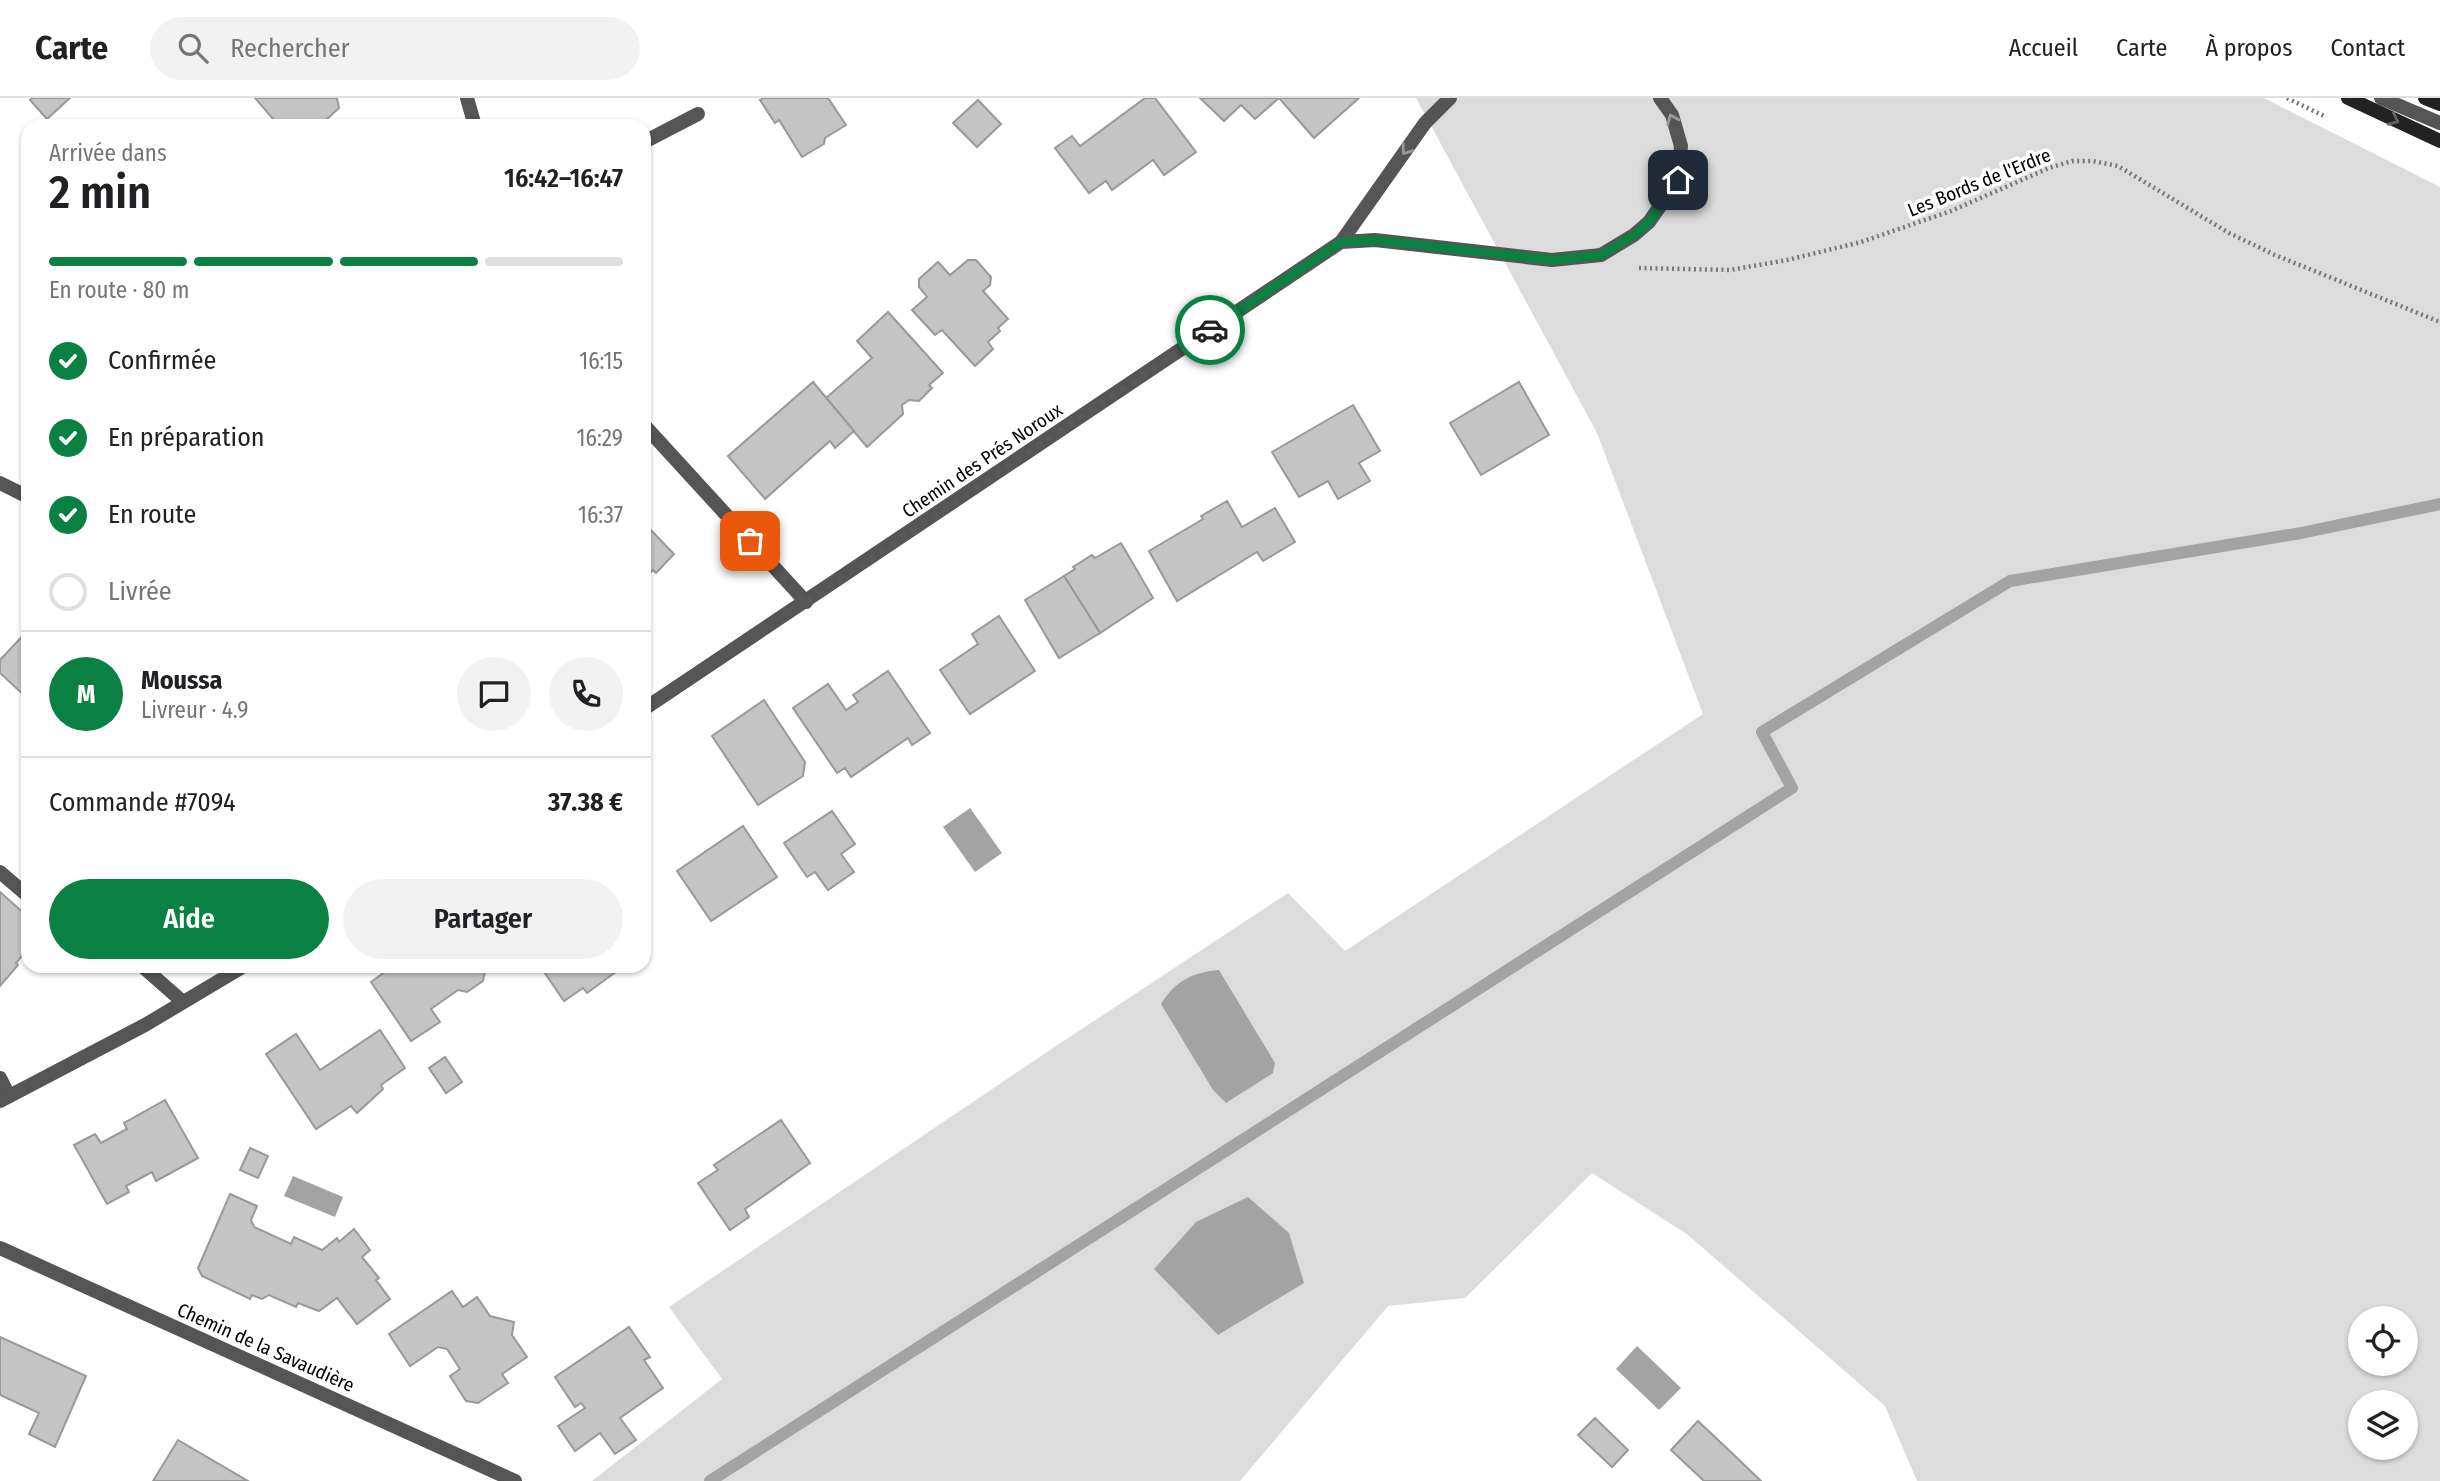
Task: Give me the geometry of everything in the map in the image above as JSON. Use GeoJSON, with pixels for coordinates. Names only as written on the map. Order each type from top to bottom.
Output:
{"type":"FeatureCollection","features":[{"type":"Feature","properties":{"kind":"main road"},"geometry":{"type":"LineString","coordinates":[[2348,98],[2440,141]]}},
{"type":"Feature","properties":{"kind":"main road"},"geometry":{"type":"LineString","coordinates":[[2425,98],[2440,104]]}},
{"type":"Feature","properties":{"kind":"street"},"geometry":{"type":"LineString","coordinates":[[467,98],[473,119]]}},
{"type":"Feature","properties":{"kind":"street","name":"Chemin des Prés Noroux"},"geometry":{"type":"LineString","coordinates":[[651,704],[1341,242],[1425,123],[1450,98]]}},
{"type":"Feature","properties":{"kind":"street"},"geometry":{"type":"LineString","coordinates":[[1341,242],[1376,240],[1552,260],[1601,255],[1626,241],[1649,222],[1678,180],[1681,146],[1672,115],[1660,98]]}},
{"type":"Feature","properties":{"kind":"street"},"geometry":{"type":"LineString","coordinates":[[2381,98],[2440,123]]}},
{"type":"Feature","properties":{"kind":"street"},"geometry":{"type":"LineString","coordinates":[[651,138],[698,114]]}},
{"type":"Feature","properties":{"kind":"street"},"geometry":{"type":"LineString","coordinates":[[651,433],[806,603]]}},
{"type":"Feature","properties":{"kind":"street"},"geometry":{"type":"LineString","coordinates":[[0,483],[21,494]]}},
{"type":"Feature","properties":{"kind":"street"},"geometry":{"type":"LineString","coordinates":[[0,872],[21,890]]}},
{"type":"Feature","properties":{"kind":"street"},"geometry":{"type":"LineString","coordinates":[[150,973],[183,1002]]}},
{"type":"Feature","properties":{"kind":"street"},"geometry":{"type":"LineString","coordinates":[[0,1078],[5,1099],[145,1025],[232,973]]}},
{"type":"Feature","properties":{"kind":"street","name":"Chemin de la Savaudière"},"geometry":{"type":"LineString","coordinates":[[0,1248],[515,1481]]}},
{"type":"Feature","properties":{"kind":"path","name":"Les Bords de l'Erdre"},"geometry":{"type":"LineString","coordinates":[[1639,268],[1730,270],[1787,260],[1861,242],[1938,215],[2049,168],[2072,161],[2093,161],[2118,166],[2229,233],[2275,255],[2440,322]]}},
{"type":"Feature","properties":{"kind":"shaded area"},"geometry":{"type":"Polygon","coordinates":[[[1416,98],[2264,98],[2440,187],[2440,1481],[1917,1481],[1885,1406],[1688,1235],[1592,1173],[1465,1298],[1388,1306],[1240,1481],[592,1481],[722,1379],[669,1307],[1288,893],[1345,951],[1703,714],[1597,433],[1416,98]]]}},
{"type":"Feature","properties":{"kind":"shaded area"},"geometry":{"type":"Polygon","coordinates":[[[970,808],[1002,853],[975,872],[943,827],[970,808]]]}},
{"type":"Feature","properties":{"kind":"shaded area"},"geometry":{"type":"Polygon","coordinates":[[[1219,970],[1275,1063],[1273,1073],[1226,1103],[1213,1090],[1161,1004],[1172,989],[1186,979],[1219,970]]]}},
{"type":"Feature","properties":{"kind":"shaded area"},"geometry":{"type":"Polygon","coordinates":[[[293,1176],[343,1197],[335,1217],[284,1196],[293,1176]]]}},
{"type":"Feature","properties":{"kind":"shaded area"},"geometry":{"type":"Polygon","coordinates":[[[1248,1197],[1289,1233],[1304,1283],[1218,1335],[1154,1269],[1196,1222],[1248,1197]]]}},
{"type":"Feature","properties":{"kind":"shaded area"},"geometry":{"type":"Polygon","coordinates":[[[1637,1346],[1681,1388],[1659,1410],[1616,1369],[1637,1346]]]}},
{"type":"Feature","properties":{"kind":"building"},"geometry":{"type":"Polygon","coordinates":[[[70,98],[47,119],[30,100],[70,98]]]}},
{"type":"Feature","properties":{"kind":"building"},"geometry":{"type":"Polygon","coordinates":[[[255,98],[337,98],[339,108],[327,119],[273,119],[255,98]]]}},
{"type":"Feature","properties":{"kind":"building"},"geometry":{"type":"Polygon","coordinates":[[[828,98],[846,125],[825,138],[824,144],[802,157],[779,120],[775,123],[760,100],[828,98]]]}},
{"type":"Feature","properties":{"kind":"building"},"geometry":{"type":"Polygon","coordinates":[[[1145,98],[1155,98],[1196,152],[1164,175],[1153,160],[1112,190],[1106,181],[1089,193],[1055,148],[1072,136],[1080,146],[1145,98]]]}},
{"type":"Feature","properties":{"kind":"building"},"geometry":{"type":"Polygon","coordinates":[[[1200,98],[1279,98],[1255,119],[1241,105],[1224,121],[1200,98]]]}},
{"type":"Feature","properties":{"kind":"building"},"geometry":{"type":"Polygon","coordinates":[[[1279,98],[1359,98],[1314,138],[1279,98]]]}},
{"type":"Feature","properties":{"kind":"building"},"geometry":{"type":"Polygon","coordinates":[[[978,100],[1001,124],[977,147],[953,123],[978,100]]]}},
{"type":"Feature","properties":{"kind":"building"},"geometry":{"type":"Polygon","coordinates":[[[968,260],[976,260],[991,277],[990,285],[983,291],[1008,319],[988,342],[993,349],[975,366],[942,330],[935,335],[912,310],[927,297],[919,287],[919,279],[938,262],[950,275],[968,260]]]}},
{"type":"Feature","properties":{"kind":"building"},"geometry":{"type":"Polygon","coordinates":[[[888,312],[943,373],[929,385],[932,388],[919,401],[909,400],[902,405],[903,414],[867,447],[826,398],[872,358],[857,341],[888,312]]]}},
{"type":"Feature","properties":{"kind":"building"},"geometry":{"type":"Polygon","coordinates":[[[813,382],[854,431],[835,448],[830,441],[765,499],[728,456],[813,382]]]}},
{"type":"Feature","properties":{"kind":"building"},"geometry":{"type":"Polygon","coordinates":[[[1519,382],[1549,435],[1481,475],[1450,423],[1519,382]]]}},
{"type":"Feature","properties":{"kind":"building"},"geometry":{"type":"Polygon","coordinates":[[[1353,405],[1380,451],[1359,463],[1370,481],[1338,499],[1328,481],[1299,497],[1272,452],[1353,405]]]}},
{"type":"Feature","properties":{"kind":"building"},"geometry":{"type":"Polygon","coordinates":[[[1227,501],[1242,527],[1275,508],[1295,542],[1263,561],[1257,552],[1177,601],[1149,551],[1203,519],[1201,516],[1227,501]]]}},
{"type":"Feature","properties":{"kind":"building"},"geometry":{"type":"Polygon","coordinates":[[[651,530],[674,554],[656,573],[653,570],[651,572],[651,530]]]}},
{"type":"Feature","properties":{"kind":"building"},"geometry":{"type":"Polygon","coordinates":[[[1121,543],[1153,598],[1100,633],[1064,576],[1092,555],[1095,558],[1121,543]]]}},
{"type":"Feature","properties":{"kind":"building"},"geometry":{"type":"Polygon","coordinates":[[[1064,576],[1100,633],[1059,658],[1025,600],[1064,576]]]}},
{"type":"Feature","properties":{"kind":"building"},"geometry":{"type":"Polygon","coordinates":[[[999,616],[1035,671],[970,714],[940,670],[978,644],[972,634],[999,616]]]}},
{"type":"Feature","properties":{"kind":"building"},"geometry":{"type":"Polygon","coordinates":[[[21,638],[21,692],[0,673],[0,660],[21,638]]]}},
{"type":"Feature","properties":{"kind":"building"},"geometry":{"type":"Polygon","coordinates":[[[888,671],[930,733],[912,745],[908,738],[851,777],[845,768],[837,773],[793,708],[828,684],[846,710],[858,702],[853,695],[888,671]]]}},
{"type":"Feature","properties":{"kind":"building"},"geometry":{"type":"Polygon","coordinates":[[[764,700],[805,762],[803,776],[758,805],[712,736],[764,700]]]}},
{"type":"Feature","properties":{"kind":"building"},"geometry":{"type":"Polygon","coordinates":[[[832,811],[855,844],[841,854],[854,872],[828,890],[815,872],[807,877],[784,843],[832,811]]]}},
{"type":"Feature","properties":{"kind":"building"},"geometry":{"type":"Polygon","coordinates":[[[743,826],[777,877],[711,921],[677,871],[743,826]]]}},
{"type":"Feature","properties":{"kind":"building"},"geometry":{"type":"Polygon","coordinates":[[[0,892],[21,911],[21,957],[16,963],[18,965],[0,986],[0,892]]]}},
{"type":"Feature","properties":{"kind":"building"},"geometry":{"type":"Polygon","coordinates":[[[383,973],[485,973],[483,981],[467,992],[458,990],[431,1009],[440,1022],[411,1041],[371,982],[383,973]]]}},
{"type":"Feature","properties":{"kind":"building"},"geometry":{"type":"Polygon","coordinates":[[[545,973],[614,973],[587,993],[583,988],[564,1001],[545,973]]]}},
{"type":"Feature","properties":{"kind":"building"},"geometry":{"type":"Polygon","coordinates":[[[380,1030],[405,1068],[381,1085],[383,1089],[357,1113],[351,1106],[316,1129],[266,1054],[296,1034],[320,1070],[380,1030]]]}},
{"type":"Feature","properties":{"kind":"building"},"geometry":{"type":"Polygon","coordinates":[[[445,1057],[462,1082],[446,1093],[429,1068],[445,1057]]]}},
{"type":"Feature","properties":{"kind":"building"},"geometry":{"type":"Polygon","coordinates":[[[165,1100],[198,1158],[156,1181],[152,1172],[126,1186],[129,1192],[107,1204],[74,1145],[95,1134],[101,1143],[127,1129],[124,1123],[165,1100]]]}},
{"type":"Feature","properties":{"kind":"building"},"geometry":{"type":"Polygon","coordinates":[[[781,1120],[810,1163],[745,1209],[749,1217],[730,1230],[698,1183],[718,1170],[714,1165],[781,1120]]]}},
{"type":"Feature","properties":{"kind":"building"},"geometry":{"type":"Polygon","coordinates":[[[250,1148],[268,1156],[258,1178],[240,1170],[250,1148]]]}},
{"type":"Feature","properties":{"kind":"building"},"geometry":{"type":"Polygon","coordinates":[[[230,1194],[257,1206],[251,1220],[254,1227],[291,1244],[294,1237],[322,1250],[337,1238],[339,1242],[354,1229],[370,1250],[362,1257],[379,1278],[376,1280],[390,1299],[357,1324],[337,1298],[319,1311],[298,1303],[296,1307],[269,1295],[262,1299],[252,1295],[250,1299],[202,1276],[198,1268],[230,1194]]]}},
{"type":"Feature","properties":{"kind":"building"},"geometry":{"type":"Polygon","coordinates":[[[452,1291],[463,1307],[477,1297],[490,1316],[514,1322],[512,1335],[527,1357],[502,1374],[508,1383],[478,1403],[466,1401],[450,1376],[460,1369],[447,1349],[438,1347],[410,1366],[389,1334],[452,1291]]]}},
{"type":"Feature","properties":{"kind":"building"},"geometry":{"type":"Polygon","coordinates":[[[629,1327],[650,1357],[644,1360],[663,1388],[620,1418],[636,1440],[615,1454],[600,1433],[575,1451],[558,1426],[585,1408],[581,1403],[575,1407],[555,1377],[629,1327]]]}},
{"type":"Feature","properties":{"kind":"building"},"geometry":{"type":"Polygon","coordinates":[[[0,1337],[86,1376],[55,1447],[29,1434],[39,1413],[0,1395],[0,1337]]]}},
{"type":"Feature","properties":{"kind":"building"},"geometry":{"type":"Polygon","coordinates":[[[1595,1418],[1628,1450],[1612,1467],[1578,1435],[1595,1418]]]}},
{"type":"Feature","properties":{"kind":"building"},"geometry":{"type":"Polygon","coordinates":[[[1698,1421],[1761,1481],[1704,1481],[1671,1450],[1698,1421]]]}},
{"type":"Feature","properties":{"kind":"building"},"geometry":{"type":"Polygon","coordinates":[[[178,1440],[248,1481],[153,1481],[178,1440]]]}},
{"type":"Feature","properties":{"kind":"waterway"},"geometry":{"type":"LineString","coordinates":[[710,1481],[1792,788],[1762,732],[2010,581],[2301,533],[2440,504]]}},
{"type":"Feature","properties":{"kind":"way so far"},"geometry":{"type":"LineString","coordinates":[[750,541],[806,603],[1210,330]]}},
{"type":"Feature","properties":{"kind":"route"},"geometry":{"type":"LineString","coordinates":[[1210,330],[1341,242],[1376,240],[1552,260],[1601,255],[1634,235],[1649,222],[1678,180]]}}]}
